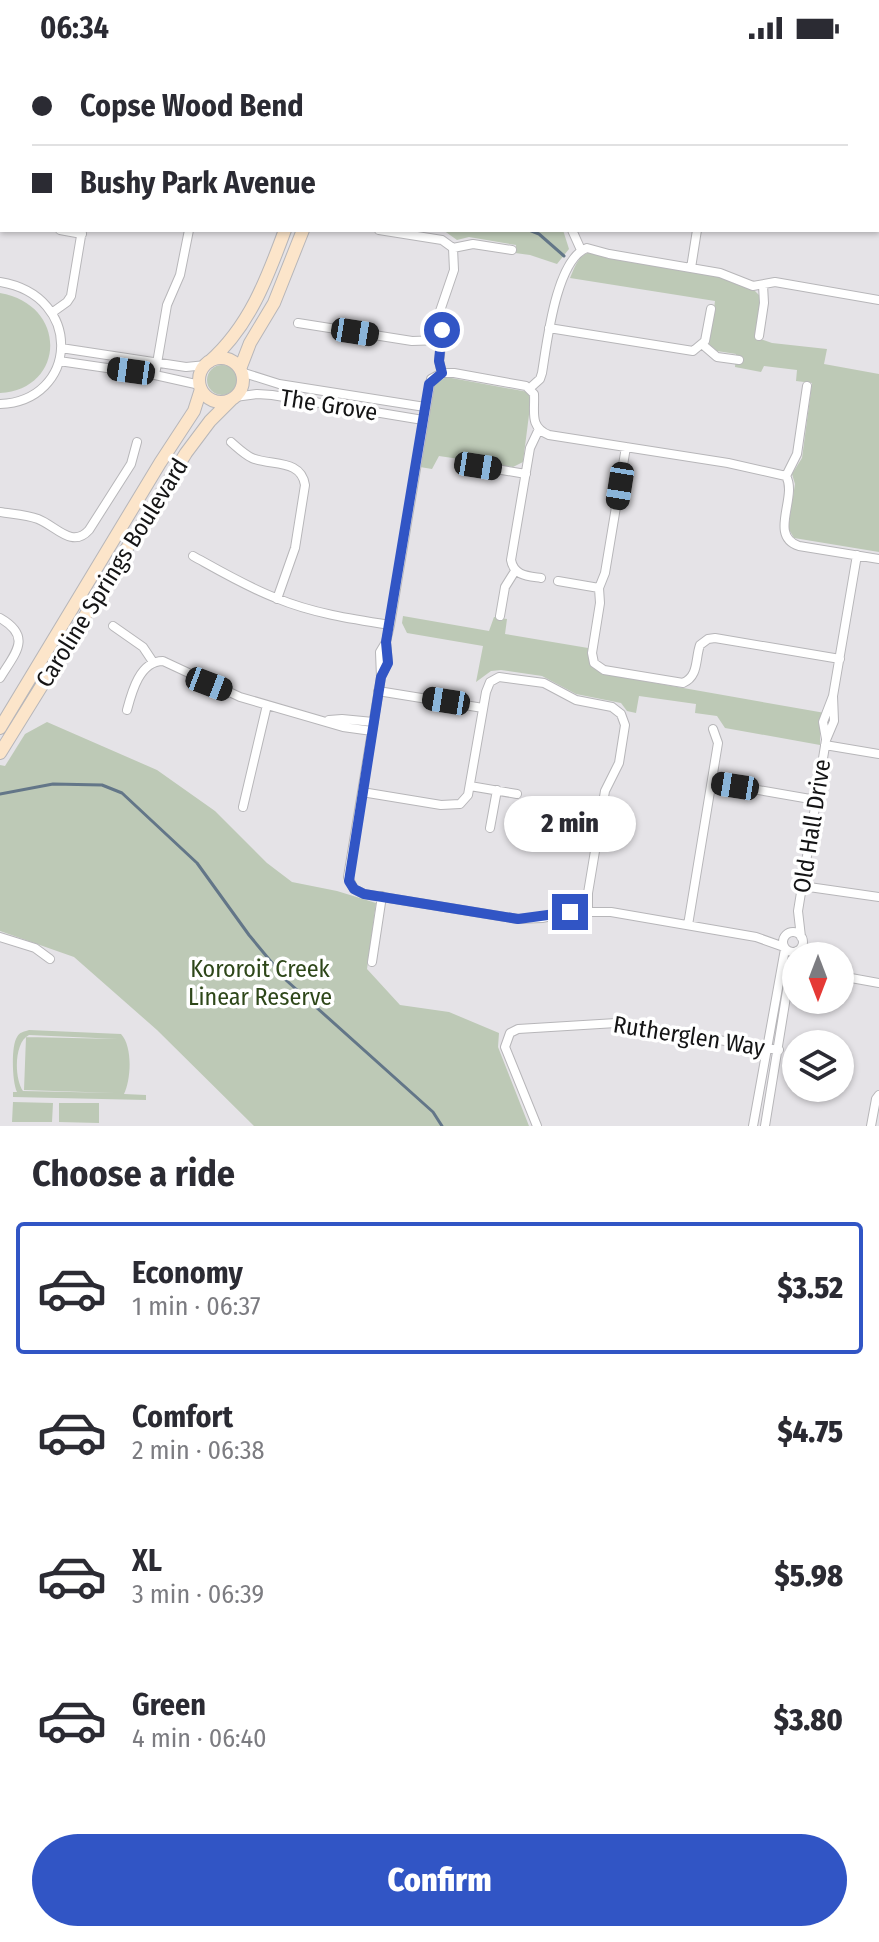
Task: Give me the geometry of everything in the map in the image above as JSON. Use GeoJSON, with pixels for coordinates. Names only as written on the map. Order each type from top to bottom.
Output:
{"type":"FeatureCollection","features":[{"type":"Feature","properties":{"kind":"main road"},"geometry":{"type":"LineString","coordinates":[[284,232],[247,319],[200,374],[200,387],[205,395],[217,402],[233,398],[242,385],[241,371],[250,343],[274,303],[302,232]]}},
{"type":"Feature","properties":{"kind":"main road"},"geometry":{"type":"LineString","coordinates":[[207,364],[229,360],[241,371]]}},
{"type":"Feature","properties":{"kind":"main road","name":"Caroline Springs Boulevard"},"geometry":{"type":"LineString","coordinates":[[0,728],[187,423],[200,387]]}},
{"type":"Feature","properties":{"kind":"main road","name":"Caroline Springs Boulevard"},"geometry":{"type":"LineString","coordinates":[[0,753],[186,453],[233,398]]}},
{"type":"Feature","properties":{"kind":"street"},"geometry":{"type":"LineString","coordinates":[[53,312],[71,296],[82,232]]}},
{"type":"Feature","properties":{"kind":"street"},"geometry":{"type":"LineString","coordinates":[[155,375],[167,305],[180,275],[189,232]]}},
{"type":"Feature","properties":{"kind":"street"},"geometry":{"type":"LineString","coordinates":[[406,232],[434,234],[453,248],[454,270],[441,305],[439,361],[442,373]]}},
{"type":"Feature","properties":{"kind":"street"},"geometry":{"type":"LineString","coordinates":[[573,232],[581,250]]}},
{"type":"Feature","properties":{"kind":"street"},"geometry":{"type":"LineString","coordinates":[[691,268],[697,232]]}},
{"type":"Feature","properties":{"kind":"street"},"geometry":{"type":"LineString","coordinates":[[453,248],[473,244],[512,250]]}},
{"type":"Feature","properties":{"kind":"street"},"geometry":{"type":"LineString","coordinates":[[581,250],[592,248],[609,254],[729,275],[753,286],[775,282],[879,300]]}},
{"type":"Feature","properties":{"kind":"street"},"geometry":{"type":"LineString","coordinates":[[530,388],[542,373],[555,297],[581,250]]}},
{"type":"Feature","properties":{"kind":"street"},"geometry":{"type":"LineString","coordinates":[[0,282],[31,291],[53,312],[61,332],[60,354],[49,380],[32,396],[0,404]]}},
{"type":"Feature","properties":{"kind":"street"},"geometry":{"type":"LineString","coordinates":[[759,336],[764,303],[763,285]]}},
{"type":"Feature","properties":{"kind":"street"},"geometry":{"type":"LineString","coordinates":[[549,328],[693,351],[703,345],[711,309]]}},
{"type":"Feature","properties":{"kind":"street"},"geometry":{"type":"LineString","coordinates":[[298,323],[412,341],[442,340]]}},
{"type":"Feature","properties":{"kind":"street"},"geometry":{"type":"LineString","coordinates":[[703,345],[717,357],[739,360]]}},
{"type":"Feature","properties":{"kind":"street"},"geometry":{"type":"LineString","coordinates":[[60,354],[186,367],[207,364]]}},
{"type":"Feature","properties":{"kind":"street"},"geometry":{"type":"LineString","coordinates":[[60,354],[200,387]]}},
{"type":"Feature","properties":{"kind":"street","name":"The Grove"},"geometry":{"type":"LineString","coordinates":[[241,371],[279,384],[425,407]]}},
{"type":"Feature","properties":{"kind":"street"},"geometry":{"type":"LineString","coordinates":[[530,388],[442,373],[429,384],[390,625],[379,660],[381,677],[349,881],[358,891],[518,919],[588,911],[756,937],[782,947]]}},
{"type":"Feature","properties":{"kind":"street"},"geometry":{"type":"LineString","coordinates":[[807,386],[797,454],[786,476],[790,491],[784,531],[791,543],[879,559]]}},
{"type":"Feature","properties":{"kind":"street"},"geometry":{"type":"LineString","coordinates":[[530,388],[535,397],[535,424],[549,435],[786,476]]}},
{"type":"Feature","properties":{"kind":"street","name":"The Grove"},"geometry":{"type":"LineString","coordinates":[[233,398],[249,394],[272,395],[423,420]]}},
{"type":"Feature","properties":{"kind":"street"},"geometry":{"type":"LineString","coordinates":[[515,571],[511,560],[530,448],[539,429]]}},
{"type":"Feature","properties":{"kind":"street"},"geometry":{"type":"LineString","coordinates":[[0,512],[41,520],[70,538],[85,535],[131,464],[137,442]]}},
{"type":"Feature","properties":{"kind":"street"},"geometry":{"type":"LineString","coordinates":[[231,442],[249,457],[295,467],[304,477],[295,548],[277,599]]}},
{"type":"Feature","properties":{"kind":"street"},"geometry":{"type":"LineString","coordinates":[[626,447],[605,573],[599,588],[594,663],[604,670],[683,683],[692,677],[700,645],[715,638],[840,659]]}},
{"type":"Feature","properties":{"kind":"street"},"geometry":{"type":"LineString","coordinates":[[478,466],[526,474]]}},
{"type":"Feature","properties":{"kind":"street","name":"Old Hall Drive"},"geometry":{"type":"LineString","coordinates":[[801,937],[798,911],[826,743],[823,722],[833,696],[857,555]]}},
{"type":"Feature","properties":{"kind":"street"},"geometry":{"type":"LineString","coordinates":[[193,556],[277,599],[330,614],[390,625]]}},
{"type":"Feature","properties":{"kind":"street"},"geometry":{"type":"LineString","coordinates":[[515,571],[541,578]]}},
{"type":"Feature","properties":{"kind":"street"},"geometry":{"type":"LineString","coordinates":[[500,616],[505,587],[515,571]]}},
{"type":"Feature","properties":{"kind":"street"},"geometry":{"type":"LineString","coordinates":[[558,581],[599,588]]}},
{"type":"Feature","properties":{"kind":"street"},"geometry":{"type":"LineString","coordinates":[[0,618],[16,629],[19,639],[17,649],[0,678]]}},
{"type":"Feature","properties":{"kind":"street"},"geometry":{"type":"LineString","coordinates":[[113,626],[143,647],[153,662]]}},
{"type":"Feature","properties":{"kind":"street"},"geometry":{"type":"LineString","coordinates":[[127,710],[144,669],[153,662],[169,663],[209,684],[267,705],[372,727]]}},
{"type":"Feature","properties":{"kind":"street"},"geometry":{"type":"LineString","coordinates":[[362,792],[454,805],[465,800],[490,682],[504,676],[544,683],[576,700],[612,707],[624,718],[619,763],[605,791],[588,893],[588,911]]}},
{"type":"Feature","properties":{"kind":"street"},"geometry":{"type":"LineString","coordinates":[[378,691],[483,708]]}},
{"type":"Feature","properties":{"kind":"street"},"geometry":{"type":"LineString","coordinates":[[243,807],[267,705]]}},
{"type":"Feature","properties":{"kind":"street"},"geometry":{"type":"LineString","coordinates":[[688,925],[718,743],[713,729]]}},
{"type":"Feature","properties":{"kind":"street"},"geometry":{"type":"LineString","coordinates":[[826,743],[879,754]]}},
{"type":"Feature","properties":{"kind":"street"},"geometry":{"type":"LineString","coordinates":[[712,782],[816,800]]}},
{"type":"Feature","properties":{"kind":"street"},"geometry":{"type":"LineString","coordinates":[[470,786],[517,794]]}},
{"type":"Feature","properties":{"kind":"street"},"geometry":{"type":"LineString","coordinates":[[490,828],[497,790]]}},
{"type":"Feature","properties":{"kind":"street"},"geometry":{"type":"LineString","coordinates":[[802,886],[879,897]]}},
{"type":"Feature","properties":{"kind":"street"},"geometry":{"type":"LineString","coordinates":[[372,962],[382,896]]}},
{"type":"Feature","properties":{"kind":"street","name":"Old Hall Drive"},"geometry":{"type":"LineString","coordinates":[[786,935],[798,911]]}},
{"type":"Feature","properties":{"kind":"street"},"geometry":{"type":"LineString","coordinates":[[756,937],[796,933],[802,942]]}},
{"type":"Feature","properties":{"kind":"street"},"geometry":{"type":"LineString","coordinates":[[785,942],[786,935]]}},
{"type":"Feature","properties":{"kind":"street"},"geometry":{"type":"LineString","coordinates":[[0,937],[35,948],[50,959]]}},
{"type":"Feature","properties":{"kind":"street"},"geometry":{"type":"LineString","coordinates":[[753,1126],[782,960]]}},
{"type":"Feature","properties":{"kind":"street"},"geometry":{"type":"LineString","coordinates":[[854,979],[879,983]]}},
{"type":"Feature","properties":{"kind":"street"},"geometry":{"type":"LineString","coordinates":[[765,1126],[784,1014]]}},
{"type":"Feature","properties":{"kind":"street","name":"Rutherglen Way"},"geometry":{"type":"LineString","coordinates":[[537,1126],[505,1047],[510,1033],[518,1029],[616,1023],[779,1050]]}},
{"type":"Feature","properties":{"kind":"street"},"geometry":{"type":"LineString","coordinates":[[871,1126],[879,1095]]}},
{"type":"Feature","properties":{"kind":"green space"},"geometry":{"type":"Polygon","coordinates":[[[446,232],[564,232],[569,249],[557,264],[515,253],[516,245],[469,237],[457,240],[446,232]]]}},
{"type":"Feature","properties":{"kind":"green space"},"geometry":{"type":"Polygon","coordinates":[[[592,252],[606,258],[724,278],[755,291],[760,296],[760,302],[755,337],[772,343],[827,349],[824,364],[879,374],[879,552],[794,538],[788,528],[795,484],[792,474],[802,458],[812,383],[796,381],[797,370],[764,366],[761,372],[735,367],[736,354],[717,351],[709,344],[715,301],[570,278],[580,258],[592,252]]]}},
{"type":"Feature","properties":{"kind":"green space"},"geometry":{"type":"Polygon","coordinates":[[[0,293],[22,301],[38,313],[47,329],[50,346],[47,363],[37,378],[21,388],[0,393],[0,293]]]}},
{"type":"Feature","properties":{"kind":"green space"},"geometry":{"type":"Polygon","coordinates":[[[222,365],[233,369],[237,380],[233,391],[222,395],[211,391],[207,380],[211,369],[222,365]]]}},
{"type":"Feature","properties":{"kind":"green space"},"geometry":{"type":"Polygon","coordinates":[[[446,377],[528,392],[531,399],[523,462],[513,467],[439,456],[432,469],[420,467],[434,385],[446,377]]]}},
{"type":"Feature","properties":{"kind":"green space"},"geometry":{"type":"Polygon","coordinates":[[[403,616],[489,631],[494,617],[507,619],[505,634],[588,648],[590,665],[604,674],[825,713],[820,722],[820,745],[725,728],[717,716],[695,713],[696,704],[639,696],[636,713],[627,711],[621,703],[576,694],[542,676],[501,670],[491,671],[476,682],[483,646],[407,633],[402,623],[403,616]]]}},
{"type":"Feature","properties":{"kind":"green space","name":"Kororoit Creek Linear Reserve"},"geometry":{"type":"Polygon","coordinates":[[[47,722],[157,770],[215,811],[267,863],[292,882],[376,903],[367,969],[400,1005],[449,1012],[499,1033],[498,1047],[529,1126],[254,1126],[157,1030],[74,957],[0,931],[0,765],[5,766],[25,734],[47,722]]]}},
{"type":"Feature","properties":{"kind":"green space"},"geometry":{"type":"Polygon","coordinates":[[[29,1030],[121,1034],[128,1047],[130,1063],[124,1094],[146,1095],[146,1100],[13,1097],[13,1092],[17,1092],[13,1064],[15,1042],[19,1034],[29,1030]],[[29,1035],[26,1037],[118,1039],[29,1035]],[[26,1037],[20,1045],[17,1061],[23,1091],[116,1093],[24,1090],[26,1037]]]}},
{"type":"Feature","properties":{"kind":"green space"},"geometry":{"type":"Polygon","coordinates":[[[13,1102],[53,1103],[52,1122],[12,1122],[13,1102]]]}},
{"type":"Feature","properties":{"kind":"green space"},"geometry":{"type":"Polygon","coordinates":[[[59,1103],[99,1103],[99,1123],[59,1122],[59,1103]]]}},
{"type":"Feature","properties":{"kind":"waterway"},"geometry":{"type":"LineString","coordinates":[[534,232],[564,256]]}},
{"type":"Feature","properties":{"kind":"waterway"},"geometry":{"type":"LineString","coordinates":[[0,794],[53,784],[102,785],[122,793],[197,863],[287,981],[433,1112],[442,1126]]}},
{"type":"Feature","properties":{"kind":"route"},"geometry":{"type":"LineString","coordinates":[[442,330],[439,361],[442,373],[431,379],[429,384],[386,642],[388,663],[381,677],[348,877],[354,889],[364,894],[518,919],[570,912]]}}]}
